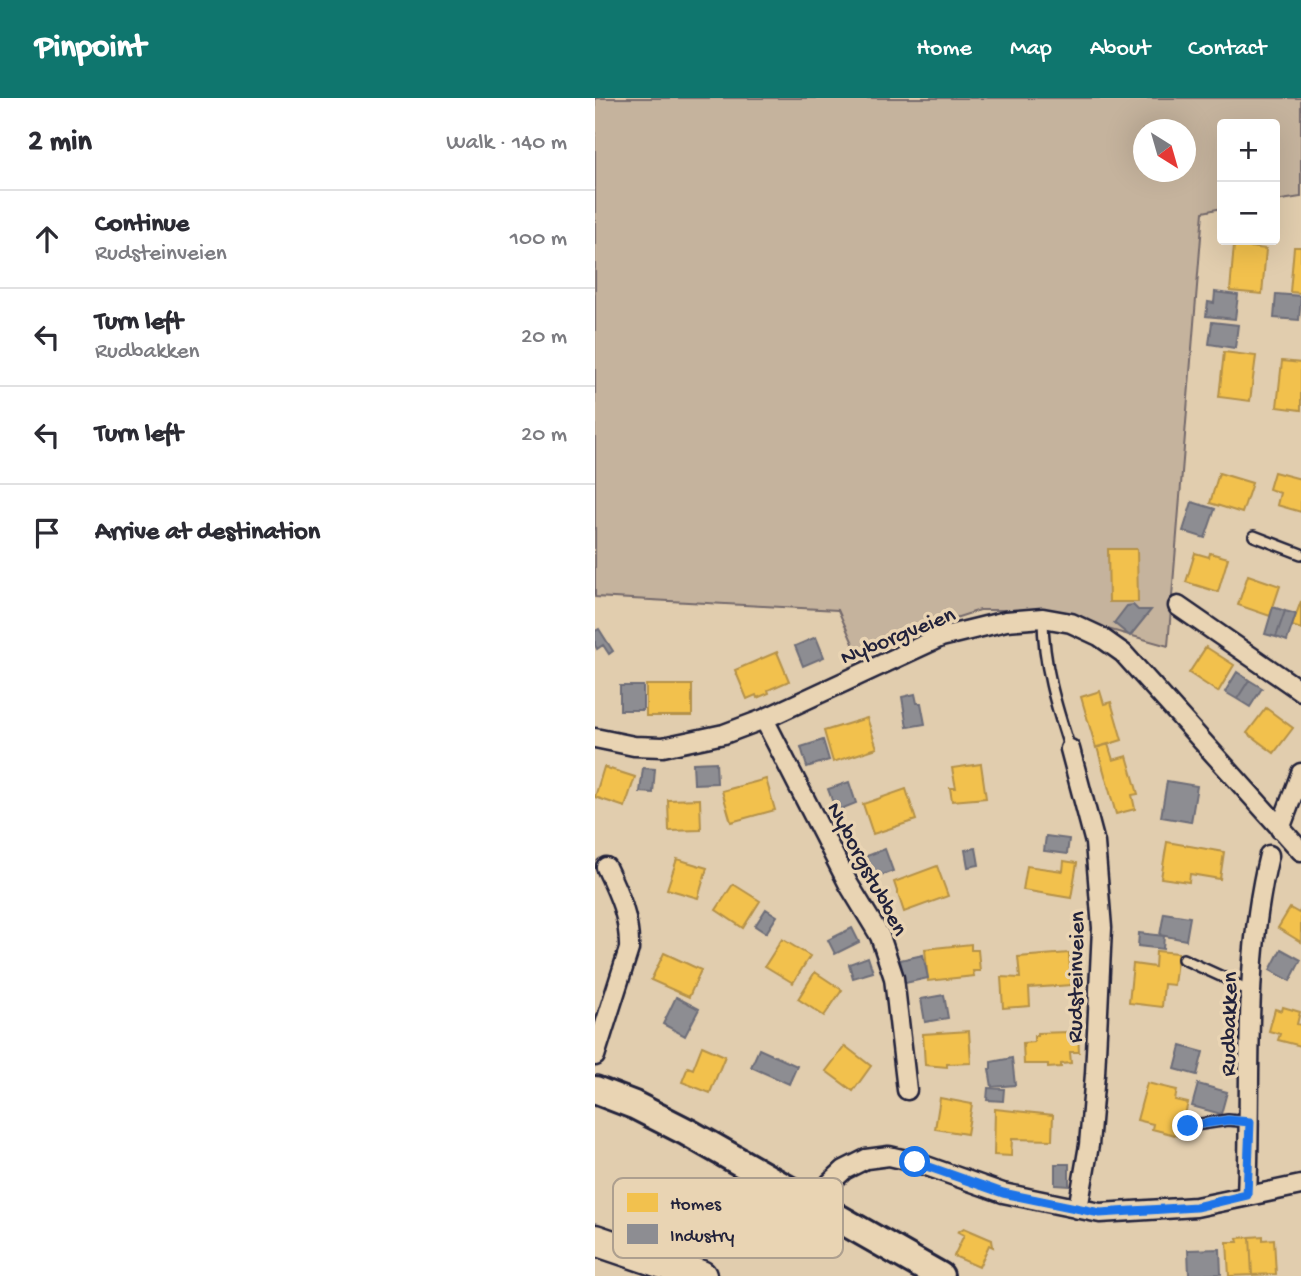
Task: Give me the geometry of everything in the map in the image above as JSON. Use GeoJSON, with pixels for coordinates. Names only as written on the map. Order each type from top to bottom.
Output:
{"type":"FeatureCollection","features":[{"type":"Feature","properties":{"kind":"highway"},"geometry":{"type":"LineString","coordinates":[[595,1240],[613,1246]]}},
{"type":"Feature","properties":{"kind":"highway"},"geometry":{"type":"LineString","coordinates":[[648,1258],[701,1276]]}},
{"type":"Feature","properties":{"kind":"highway"},"geometry":{"type":"LineString","coordinates":[[595,1260],[640,1276]]}},
{"type":"Feature","properties":{"kind":"main road"},"geometry":{"type":"LineString","coordinates":[[595,1090],[661,1118],[768,1178]]}},
{"type":"Feature","properties":{"kind":"main road"},"geometry":{"type":"LineString","coordinates":[[843,1221],[940,1276]]}},
{"type":"Feature","properties":{"kind":"street"},"geometry":{"type":"LineString","coordinates":[[1178,606],[1301,691]]}},
{"type":"Feature","properties":{"kind":"street","name":"Nyborgveien"},"geometry":{"type":"LineString","coordinates":[[595,738],[634,746],[663,747],[724,734],[764,719],[941,637],[1006,621],[1044,618],[1071,623],[1099,636],[1123,653],[1301,851]]}},
{"type":"Feature","properties":{"kind":"street","name":"Nyborgstubben"},"geometry":{"type":"LineString","coordinates":[[764,719],[849,886],[880,936],[894,978],[907,1090]]}},
{"type":"Feature","properties":{"kind":"street","name":"Rudsteinveien"},"geometry":{"type":"LineString","coordinates":[[1070,749],[1095,843],[1103,928],[1089,1145],[1078,1209]]}},
{"type":"Feature","properties":{"kind":"street"},"geometry":{"type":"LineString","coordinates":[[1280,830],[1301,774]]}},
{"type":"Feature","properties":{"kind":"street","name":"Rudbakken"},"geometry":{"type":"LineString","coordinates":[[1247,1195],[1250,993],[1259,895],[1269,855]]}},
{"type":"Feature","properties":{"kind":"street"},"geometry":{"type":"LineString","coordinates":[[595,1056],[629,949],[629,930],[623,903],[606,867]]}},
{"type":"Feature","properties":{"kind":"street"},"geometry":{"type":"LineString","coordinates":[[836,1178],[851,1166],[866,1159],[889,1156],[915,1162],[1003,1193],[1100,1213],[1196,1207],[1301,1185]]}},
{"type":"Feature","properties":{"kind":"lane"},"geometry":{"type":"LineString","coordinates":[[1254,536],[1301,554]]}},
{"type":"Feature","properties":{"kind":"lane"},"geometry":{"type":"LineString","coordinates":[[1044,618],[1043,637],[1050,682],[1070,749]]}},
{"type":"Feature","properties":{"kind":"lane"},"geometry":{"type":"LineString","coordinates":[[1183,959],[1250,993]]}},
{"type":"Feature","properties":{"kind":"lane"},"geometry":{"type":"LineString","coordinates":[[1188,1126],[1228,1120],[1250,1122]]}},
{"type":"Feature","properties":{"kind":"shaded area"},"geometry":{"type":"Polygon","coordinates":[[[595,98],[1301,98],[1301,197],[1280,200],[1280,119],[1217,119],[1217,209],[1203,212],[1168,646],[1040,610],[980,610],[856,650],[838,610],[595,597],[595,98]]]}},
{"type":"Feature","properties":{"kind":"building: Homes"},"geometry":{"type":"Polygon","coordinates":[[[1234,245],[1266,249],[1262,294],[1230,291],[1234,245]]]}},
{"type":"Feature","properties":{"kind":"building: Homes"},"geometry":{"type":"Polygon","coordinates":[[[1294,247],[1301,247],[1301,293],[1290,292],[1294,247]]]}},
{"type":"Feature","properties":{"kind":"building: Homes"},"geometry":{"type":"Polygon","coordinates":[[[1224,352],[1256,356],[1250,401],[1219,397],[1224,352]]]}},
{"type":"Feature","properties":{"kind":"building: Homes"},"geometry":{"type":"Polygon","coordinates":[[[1282,361],[1301,363],[1301,410],[1277,407],[1282,361]]]}},
{"type":"Feature","properties":{"kind":"building: Homes"},"geometry":{"type":"Polygon","coordinates":[[[1274,472],[1301,479],[1301,512],[1277,505],[1280,493],[1269,489],[1274,472]]]}},
{"type":"Feature","properties":{"kind":"building: Homes"},"geometry":{"type":"Polygon","coordinates":[[[1219,473],[1252,483],[1242,513],[1210,503],[1219,473]]]}},
{"type":"Feature","properties":{"kind":"building: Homes"},"geometry":{"type":"Polygon","coordinates":[[[1108,549],[1137,549],[1138,602],[1109,602],[1108,549]]]}},
{"type":"Feature","properties":{"kind":"building: Homes"},"geometry":{"type":"Polygon","coordinates":[[[1195,553],[1209,557],[1210,553],[1228,558],[1218,592],[1186,582],[1195,553]]]}},
{"type":"Feature","properties":{"kind":"building: Homes"},"geometry":{"type":"Polygon","coordinates":[[[1248,575],[1280,586],[1270,616],[1238,605],[1248,575]]]}},
{"type":"Feature","properties":{"kind":"building: Homes"},"geometry":{"type":"Polygon","coordinates":[[[1301,601],[1301,629],[1292,626],[1301,601]]]}},
{"type":"Feature","properties":{"kind":"building: Homes"},"geometry":{"type":"Polygon","coordinates":[[[1206,647],[1234,665],[1218,692],[1189,673],[1206,647]]]}},
{"type":"Feature","properties":{"kind":"building: Homes"},"geometry":{"type":"Polygon","coordinates":[[[777,652],[789,681],[768,690],[769,693],[747,699],[735,670],[777,652]]]}},
{"type":"Feature","properties":{"kind":"building: Homes"},"geometry":{"type":"Polygon","coordinates":[[[646,685],[692,685],[692,716],[646,716],[646,685]]]}},
{"type":"Feature","properties":{"kind":"building: Homes"},"geometry":{"type":"Polygon","coordinates":[[[1100,691],[1104,704],[1111,702],[1122,740],[1096,748],[1081,697],[1100,691]]]}},
{"type":"Feature","properties":{"kind":"building: Homes"},"geometry":{"type":"Polygon","coordinates":[[[1266,708],[1293,728],[1274,753],[1247,733],[1266,708]]]}},
{"type":"Feature","properties":{"kind":"building: Homes"},"geometry":{"type":"Polygon","coordinates":[[[867,718],[877,748],[833,762],[824,731],[867,718]]]}},
{"type":"Feature","properties":{"kind":"building: Homes"},"geometry":{"type":"Polygon","coordinates":[[[1108,744],[1113,760],[1127,756],[1138,794],[1132,795],[1135,809],[1116,814],[1097,747],[1108,744]]]}},
{"type":"Feature","properties":{"kind":"building: Homes"},"geometry":{"type":"Polygon","coordinates":[[[981,764],[986,798],[952,801],[950,788],[956,788],[952,768],[981,764]]]}},
{"type":"Feature","properties":{"kind":"building: Homes"},"geometry":{"type":"Polygon","coordinates":[[[604,767],[635,777],[625,807],[595,797],[604,767]]]}},
{"type":"Feature","properties":{"kind":"building: Homes"},"geometry":{"type":"Polygon","coordinates":[[[766,779],[775,810],[731,822],[722,791],[766,779]]]}},
{"type":"Feature","properties":{"kind":"building: Homes"},"geometry":{"type":"Polygon","coordinates":[[[906,789],[916,820],[873,834],[863,804],[906,789]]]}},
{"type":"Feature","properties":{"kind":"building: Homes"},"geometry":{"type":"Polygon","coordinates":[[[700,799],[701,830],[669,831],[668,800],[700,799]]]}},
{"type":"Feature","properties":{"kind":"building: Homes"},"geometry":{"type":"Polygon","coordinates":[[[1167,842],[1224,852],[1220,879],[1190,874],[1189,882],[1161,878],[1167,842]]]}},
{"type":"Feature","properties":{"kind":"building: Homes"},"geometry":{"type":"Polygon","coordinates":[[[677,859],[707,868],[698,898],[667,889],[677,859]]]}},
{"type":"Feature","properties":{"kind":"building: Homes"},"geometry":{"type":"Polygon","coordinates":[[[1064,861],[1077,863],[1071,898],[1023,890],[1027,866],[1063,871],[1064,861]]]}},
{"type":"Feature","properties":{"kind":"building: Homes"},"geometry":{"type":"Polygon","coordinates":[[[937,866],[948,896],[904,912],[894,882],[937,866]]]}},
{"type":"Feature","properties":{"kind":"building: Homes"},"geometry":{"type":"Polygon","coordinates":[[[733,884],[760,901],[743,928],[716,910],[733,884]]]}},
{"type":"Feature","properties":{"kind":"building: Homes"},"geometry":{"type":"Polygon","coordinates":[[[1290,908],[1299,913],[1301,909],[1301,942],[1278,928],[1290,908]]]}},
{"type":"Feature","properties":{"kind":"building: Homes"},"geometry":{"type":"Polygon","coordinates":[[[782,939],[810,956],[793,983],[765,966],[782,939]]]}},
{"type":"Feature","properties":{"kind":"building: Homes"},"geometry":{"type":"Polygon","coordinates":[[[971,944],[971,950],[978,950],[980,971],[973,971],[974,976],[928,981],[925,949],[971,944]]]}},
{"type":"Feature","properties":{"kind":"building: Homes"},"geometry":{"type":"Polygon","coordinates":[[[1156,951],[1178,953],[1174,985],[1164,984],[1162,1007],[1129,1003],[1133,964],[1155,967],[1156,951]]]}},
{"type":"Feature","properties":{"kind":"building: Homes"},"geometry":{"type":"Polygon","coordinates":[[[664,953],[701,970],[689,997],[651,980],[664,953]]]}},
{"type":"Feature","properties":{"kind":"building: Homes"},"geometry":{"type":"Polygon","coordinates":[[[1069,953],[1071,985],[1029,988],[1030,1006],[1003,1008],[1001,977],[1020,978],[1018,957],[1069,953]]]}},
{"type":"Feature","properties":{"kind":"building: Homes"},"geometry":{"type":"Polygon","coordinates":[[[815,972],[842,990],[824,1016],[798,999],[815,972]]]}},
{"type":"Feature","properties":{"kind":"building: Homes"},"geometry":{"type":"Polygon","coordinates":[[[1283,1007],[1300,1012],[1297,1024],[1301,1025],[1301,1046],[1278,1040],[1280,1034],[1269,1031],[1275,1009],[1282,1011],[1283,1007]]]}},
{"type":"Feature","properties":{"kind":"building: Homes"},"geometry":{"type":"Polygon","coordinates":[[[969,1031],[971,1063],[947,1064],[947,1067],[925,1065],[923,1034],[969,1031]]]}},
{"type":"Feature","properties":{"kind":"building: Homes"},"geometry":{"type":"Polygon","coordinates":[[[1037,1033],[1078,1034],[1079,1052],[1070,1052],[1071,1063],[1048,1068],[1048,1064],[1024,1064],[1023,1043],[1034,1042],[1037,1033]]]}},
{"type":"Feature","properties":{"kind":"building: Homes"},"geometry":{"type":"Polygon","coordinates":[[[702,1046],[725,1056],[710,1093],[682,1082],[688,1067],[693,1069],[702,1046]]]}},
{"type":"Feature","properties":{"kind":"building: Homes"},"geometry":{"type":"Polygon","coordinates":[[[845,1046],[871,1066],[853,1091],[826,1071],[845,1046]]]}},
{"type":"Feature","properties":{"kind":"building: Homes"},"geometry":{"type":"Polygon","coordinates":[[[1147,1083],[1177,1090],[1175,1100],[1188,1103],[1179,1136],[1152,1129],[1153,1124],[1137,1120],[1147,1083]]]}},
{"type":"Feature","properties":{"kind":"building: Homes"},"geometry":{"type":"Polygon","coordinates":[[[940,1098],[972,1104],[967,1134],[935,1129],[940,1098]]]}},
{"type":"Feature","properties":{"kind":"building: Homes"},"geometry":{"type":"Polygon","coordinates":[[[995,1109],[1053,1115],[1052,1140],[1012,1139],[1011,1156],[994,1155],[995,1109]]]}},
{"type":"Feature","properties":{"kind":"building: Homes"},"geometry":{"type":"Polygon","coordinates":[[[964,1228],[992,1240],[993,1247],[989,1245],[979,1267],[954,1256],[964,1235],[958,1232],[964,1228]]]}},
{"type":"Feature","properties":{"kind":"building: Homes"},"geometry":{"type":"Polygon","coordinates":[[[1263,1236],[1263,1240],[1274,1239],[1276,1274],[1252,1275],[1250,1237],[1263,1236]]]}},
{"type":"Feature","properties":{"kind":"building: Homes"},"geometry":{"type":"Polygon","coordinates":[[[1250,1237],[1252,1275],[1229,1276],[1227,1242],[1238,1242],[1237,1238],[1250,1237]]]}},
{"type":"Feature","properties":{"kind":"building: Industry"},"geometry":{"type":"Polygon","coordinates":[[[1215,292],[1238,295],[1235,319],[1206,316],[1208,302],[1214,303],[1215,292]]]}},
{"type":"Feature","properties":{"kind":"building: Industry"},"geometry":{"type":"Polygon","coordinates":[[[1276,294],[1301,296],[1299,320],[1274,318],[1276,294]]]}},
{"type":"Feature","properties":{"kind":"building: Industry"},"geometry":{"type":"Polygon","coordinates":[[[1212,322],[1238,325],[1235,348],[1209,344],[1212,322]]]}},
{"type":"Feature","properties":{"kind":"building: Industry"},"geometry":{"type":"Polygon","coordinates":[[[1192,502],[1215,509],[1205,538],[1183,531],[1192,502]]]}},
{"type":"Feature","properties":{"kind":"building: Industry"},"geometry":{"type":"Polygon","coordinates":[[[1133,605],[1138,610],[1151,610],[1130,636],[1114,623],[1127,606],[1133,605]]]}},
{"type":"Feature","properties":{"kind":"building: Industry"},"geometry":{"type":"Polygon","coordinates":[[[1273,607],[1285,611],[1276,637],[1265,634],[1273,607]]]}},
{"type":"Feature","properties":{"kind":"building: Industry"},"geometry":{"type":"Polygon","coordinates":[[[1285,611],[1296,614],[1287,641],[1276,637],[1285,611]]]}},
{"type":"Feature","properties":{"kind":"building: Industry"},"geometry":{"type":"Polygon","coordinates":[[[599,629],[613,651],[609,654],[603,645],[597,649],[595,645],[595,631],[599,629]]]}},
{"type":"Feature","properties":{"kind":"building: Industry"},"geometry":{"type":"Polygon","coordinates":[[[816,637],[824,657],[803,666],[795,646],[816,637]]]}},
{"type":"Feature","properties":{"kind":"building: Industry"},"geometry":{"type":"Polygon","coordinates":[[[1237,672],[1249,680],[1237,699],[1225,692],[1237,672]]]}},
{"type":"Feature","properties":{"kind":"building: Industry"},"geometry":{"type":"Polygon","coordinates":[[[1249,680],[1262,688],[1250,707],[1237,699],[1249,680]]]}},
{"type":"Feature","properties":{"kind":"building: Industry"},"geometry":{"type":"Polygon","coordinates":[[[620,686],[643,686],[643,710],[620,710],[620,686]]]}},
{"type":"Feature","properties":{"kind":"building: Industry"},"geometry":{"type":"Polygon","coordinates":[[[915,694],[917,703],[921,703],[925,724],[907,727],[902,697],[915,694]]]}},
{"type":"Feature","properties":{"kind":"building: Industry"},"geometry":{"type":"Polygon","coordinates":[[[823,740],[829,760],[807,767],[801,747],[823,740]]]}},
{"type":"Feature","properties":{"kind":"building: Industry"},"geometry":{"type":"Polygon","coordinates":[[[716,762],[717,783],[694,784],[693,763],[716,762]]]}},
{"type":"Feature","properties":{"kind":"building: Industry"},"geometry":{"type":"Polygon","coordinates":[[[643,768],[655,769],[653,793],[640,792],[643,768]]]}},
{"type":"Feature","properties":{"kind":"building: Industry"},"geometry":{"type":"Polygon","coordinates":[[[1167,781],[1197,786],[1191,822],[1161,817],[1167,781]]]}},
{"type":"Feature","properties":{"kind":"building: Industry"},"geometry":{"type":"Polygon","coordinates":[[[849,782],[856,803],[836,811],[828,789],[849,782]]]}},
{"type":"Feature","properties":{"kind":"building: Industry"},"geometry":{"type":"Polygon","coordinates":[[[1046,836],[1069,839],[1067,854],[1044,851],[1046,836]]]}},
{"type":"Feature","properties":{"kind":"building: Industry"},"geometry":{"type":"Polygon","coordinates":[[[976,848],[979,865],[968,867],[965,850],[976,848]]]}},
{"type":"Feature","properties":{"kind":"building: Industry"},"geometry":{"type":"Polygon","coordinates":[[[885,849],[893,871],[872,879],[864,857],[885,849]]]}},
{"type":"Feature","properties":{"kind":"building: Industry"},"geometry":{"type":"Polygon","coordinates":[[[766,909],[777,916],[766,933],[755,926],[766,909]]]}},
{"type":"Feature","properties":{"kind":"building: Industry"},"geometry":{"type":"Polygon","coordinates":[[[1164,913],[1190,917],[1186,940],[1160,935],[1164,913]]]}},
{"type":"Feature","properties":{"kind":"building: Industry"},"geometry":{"type":"Polygon","coordinates":[[[852,928],[859,942],[835,954],[828,940],[852,928]]]}},
{"type":"Feature","properties":{"kind":"building: Industry"},"geometry":{"type":"Polygon","coordinates":[[[1139,933],[1164,936],[1163,949],[1138,946],[1139,933]]]}},
{"type":"Feature","properties":{"kind":"building: Industry"},"geometry":{"type":"Polygon","coordinates":[[[1281,949],[1301,960],[1290,981],[1270,970],[1281,949]]]}},
{"type":"Feature","properties":{"kind":"building: Industry"},"geometry":{"type":"Polygon","coordinates":[[[923,955],[928,978],[905,983],[900,960],[923,955]]]}},
{"type":"Feature","properties":{"kind":"building: Industry"},"geometry":{"type":"Polygon","coordinates":[[[868,957],[873,972],[853,978],[849,964],[868,957]]]}},
{"type":"Feature","properties":{"kind":"building: Industry"},"geometry":{"type":"Polygon","coordinates":[[[944,995],[948,1018],[925,1022],[921,999],[944,995]]]}},
{"type":"Feature","properties":{"kind":"building: Industry"},"geometry":{"type":"Polygon","coordinates":[[[676,997],[699,1009],[685,1036],[663,1024],[676,997]]]}},
{"type":"Feature","properties":{"kind":"building: Industry"},"geometry":{"type":"Polygon","coordinates":[[[1181,1046],[1203,1052],[1197,1075],[1175,1069],[1181,1046]]]}},
{"type":"Feature","properties":{"kind":"building: Industry"},"geometry":{"type":"Polygon","coordinates":[[[759,1049],[797,1066],[789,1084],[751,1067],[759,1049]]]}},
{"type":"Feature","properties":{"kind":"building: Industry"},"geometry":{"type":"Polygon","coordinates":[[[1012,1058],[1015,1085],[992,1087],[989,1069],[991,1062],[1012,1058]]]}},
{"type":"Feature","properties":{"kind":"building: Industry"},"geometry":{"type":"Polygon","coordinates":[[[1198,1084],[1227,1092],[1221,1114],[1192,1106],[1198,1084]]]}},
{"type":"Feature","properties":{"kind":"building: Industry"},"geometry":{"type":"Polygon","coordinates":[[[988,1088],[1004,1089],[1003,1101],[987,1100],[988,1088]]]}},
{"type":"Feature","properties":{"kind":"building: Industry"},"geometry":{"type":"Polygon","coordinates":[[[1055,1164],[1069,1164],[1069,1186],[1055,1185],[1055,1164]]]}},
{"type":"Feature","properties":{"kind":"building: Industry"},"geometry":{"type":"Polygon","coordinates":[[[1220,1249],[1221,1274],[1189,1275],[1188,1250],[1220,1249]]]}},
{"type":"Feature","properties":{"kind":"route"},"geometry":{"type":"LineString","coordinates":[[915,1162],[1003,1193],[1100,1213],[1196,1207],[1247,1195],[1250,1122],[1228,1120],[1188,1126]]}}]}
